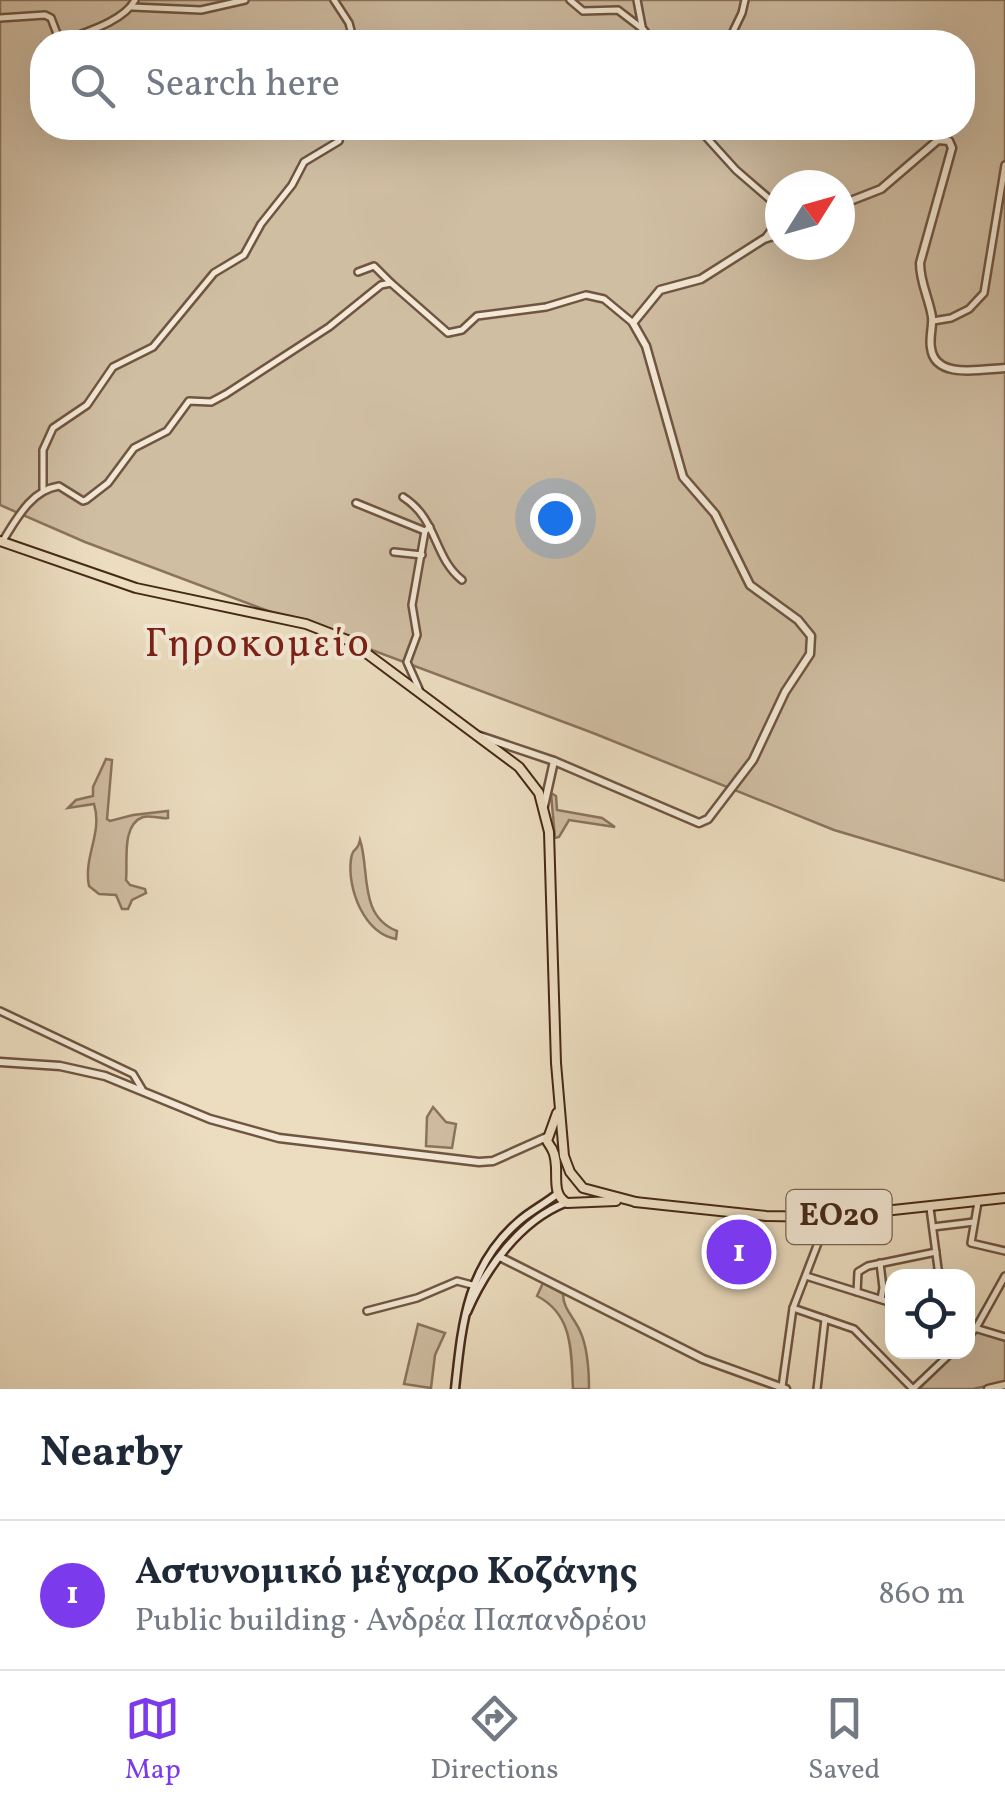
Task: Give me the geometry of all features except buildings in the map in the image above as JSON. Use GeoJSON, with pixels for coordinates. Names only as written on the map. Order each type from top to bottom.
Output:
{"type":"FeatureCollection","features":[{"type":"Feature","properties":{"kind":"main road"},"geometry":{"type":"LineString","coordinates":[[1,541],[136,588],[318,627],[363,649],[524,772],[544,806],[550,848],[562,1141],[565,1160],[581,1192],[577,1200]]}},
{"type":"Feature","properties":{"kind":"main road"},"geometry":{"type":"LineString","coordinates":[[559,1098],[550,1142],[557,1159],[557,1190],[565,1202]]}},
{"type":"Feature","properties":{"kind":"main road"},"geometry":{"type":"LineString","coordinates":[[550,1142],[556,1134],[562,1141]]}},
{"type":"Feature","properties":{"kind":"main road"},"geometry":{"type":"LineString","coordinates":[[550,1142],[558,1149],[562,1141]]}},
{"type":"Feature","properties":{"kind":"main road"},"geometry":{"type":"LineString","coordinates":[[557,1190],[565,1179],[577,1182]]}},
{"type":"Feature","properties":{"kind":"main road","name":"ΕΟ20"},"geometry":{"type":"LineString","coordinates":[[577,1182],[595,1192],[636,1202]]}},
{"type":"Feature","properties":{"kind":"main road","name":"ΕΟ20"},"geometry":{"type":"LineString","coordinates":[[565,1202],[636,1202],[828,1218],[1005,1198]]}},
{"type":"Feature","properties":{"kind":"street"},"geometry":{"type":"LineString","coordinates":[[88,30],[134,3],[201,10],[245,0]]}},
{"type":"Feature","properties":{"kind":"street"},"geometry":{"type":"LineString","coordinates":[[334,0],[351,30]]}},
{"type":"Feature","properties":{"kind":"street"},"geometry":{"type":"LineString","coordinates":[[570,0],[584,12],[618,10],[644,30]]}},
{"type":"Feature","properties":{"kind":"street"},"geometry":{"type":"LineString","coordinates":[[637,0],[644,30]]}},
{"type":"Feature","properties":{"kind":"street"},"geometry":{"type":"LineString","coordinates":[[734,30],[745,0]]}},
{"type":"Feature","properties":{"kind":"street"},"geometry":{"type":"LineString","coordinates":[[0,18],[45,14],[55,30]]}},
{"type":"Feature","properties":{"kind":"street"},"geometry":{"type":"LineString","coordinates":[[43,489],[44,450],[53,428],[87,404],[113,367],[153,347],[214,273],[244,255],[304,162],[338,140]]}},
{"type":"Feature","properties":{"kind":"street"},"geometry":{"type":"LineString","coordinates":[[709,140],[765,195]]}},
{"type":"Feature","properties":{"kind":"street"},"geometry":{"type":"LineString","coordinates":[[855,200],[881,189],[938,140],[949,141],[952,148],[920,263],[921,282],[933,321],[930,344],[938,364],[951,369],[1005,368]]}},
{"type":"Feature","properties":{"kind":"street"},"geometry":{"type":"LineString","coordinates":[[933,321],[969,309],[984,293],[1005,166]]}},
{"type":"Feature","properties":{"kind":"street"},"geometry":{"type":"LineString","coordinates":[[633,323],[660,290],[701,280],[764,239]]}},
{"type":"Feature","properties":{"kind":"street"},"geometry":{"type":"LineString","coordinates":[[358,272],[374,266],[448,333],[462,330],[477,316],[546,307],[586,295],[604,299],[633,323],[648,354],[682,476],[716,514],[750,584],[798,620],[811,636],[812,648],[785,692],[753,760],[705,822],[688,820],[554,762],[478,735]]}},
{"type":"Feature","properties":{"kind":"street"},"geometry":{"type":"LineString","coordinates":[[1,541],[43,489],[58,486],[86,500],[108,483],[134,448],[167,431],[189,401],[211,402],[226,394],[329,328],[381,285],[391,283]]}},
{"type":"Feature","properties":{"kind":"street"},"geometry":{"type":"LineString","coordinates":[[404,497],[419,508],[427,529],[462,580]]}},
{"type":"Feature","properties":{"kind":"street"},"geometry":{"type":"LineString","coordinates":[[356,503],[427,529]]}},
{"type":"Feature","properties":{"kind":"street"},"geometry":{"type":"LineString","coordinates":[[420,692],[407,662],[417,635],[412,605],[427,529]]}},
{"type":"Feature","properties":{"kind":"street"},"geometry":{"type":"LineString","coordinates":[[394,552],[422,555]]}},
{"type":"Feature","properties":{"kind":"street"},"geometry":{"type":"LineString","coordinates":[[544,806],[554,762]]}},
{"type":"Feature","properties":{"kind":"street"},"geometry":{"type":"LineString","coordinates":[[0,1011],[133,1074],[142,1088]]}},
{"type":"Feature","properties":{"kind":"street"},"geometry":{"type":"LineString","coordinates":[[0,1062],[80,1069],[142,1088],[225,1124],[305,1143],[479,1162],[550,1142]]}},
{"type":"Feature","properties":{"kind":"street"},"geometry":{"type":"LineString","coordinates":[[455,1389],[462,1323],[472,1284],[510,1230],[557,1190]]}},
{"type":"Feature","properties":{"kind":"street"},"geometry":{"type":"LineString","coordinates":[[462,1323],[479,1288],[526,1226],[565,1202]]}},
{"type":"Feature","properties":{"kind":"street"},"geometry":{"type":"LineString","coordinates":[[978,1202],[971,1243],[1005,1251]]}},
{"type":"Feature","properties":{"kind":"street"},"geometry":{"type":"LineString","coordinates":[[930,1208],[939,1269]]}},
{"type":"Feature","properties":{"kind":"street"},"geometry":{"type":"LineString","coordinates":[[500,1258],[703,1359],[784,1389],[793,1308],[828,1218]]}},
{"type":"Feature","properties":{"kind":"street"},"geometry":{"type":"LineString","coordinates":[[933,1228],[975,1222]]}},
{"type":"Feature","properties":{"kind":"street"},"geometry":{"type":"LineString","coordinates":[[857,1292],[858,1272],[880,1263],[936,1252]]}},
{"type":"Feature","properties":{"kind":"street"},"geometry":{"type":"LineString","coordinates":[[880,1263],[881,1299]]}},
{"type":"Feature","properties":{"kind":"street"},"geometry":{"type":"LineString","coordinates":[[806,1276],[885,1300]]}},
{"type":"Feature","properties":{"kind":"street"},"geometry":{"type":"LineString","coordinates":[[1005,1276],[976,1328],[1005,1337]]}},
{"type":"Feature","properties":{"kind":"street"},"geometry":{"type":"LineString","coordinates":[[367,1311],[417,1298],[457,1281],[472,1284]]}},
{"type":"Feature","properties":{"kind":"street"},"geometry":{"type":"LineString","coordinates":[[793,1308],[854,1329],[913,1389],[945,1359]]}},
{"type":"Feature","properties":{"kind":"street"},"geometry":{"type":"LineString","coordinates":[[817,1389],[825,1319]]}},
{"type":"Feature","properties":{"kind":"street"},"geometry":{"type":"LineString","coordinates":[[991,1389],[1005,1385]]}},
{"type":"Feature","properties":{"kind":"shaded area"},"geometry":{"type":"Polygon","coordinates":[[[0,0],[1005,0],[1005,881],[834,830],[593,733],[85,542],[0,505],[0,0]]]}},
{"type":"Feature","properties":{"kind":"shaded area"},"geometry":{"type":"Polygon","coordinates":[[[106,759],[112,760],[107,819],[168,811],[168,818],[149,816],[136,821],[128,835],[126,880],[146,893],[132,900],[128,909],[122,909],[116,895],[99,894],[89,886],[96,825],[94,804],[68,808],[76,800],[93,796],[106,759]]]}},
{"type":"Feature","properties":{"kind":"shaded area"},"geometry":{"type":"Polygon","coordinates":[[[551,793],[556,796],[557,810],[602,818],[615,827],[569,820],[555,838],[551,793]]]}},
{"type":"Feature","properties":{"kind":"shaded area"},"geometry":{"type":"Polygon","coordinates":[[[360,840],[371,903],[376,915],[397,931],[396,939],[375,928],[355,896],[351,859],[360,840]]]}},
{"type":"Feature","properties":{"kind":"shaded area"},"geometry":{"type":"Polygon","coordinates":[[[433,1107],[446,1122],[456,1124],[452,1148],[426,1146],[427,1117],[433,1107]]]}},
{"type":"Feature","properties":{"kind":"shaded area"},"geometry":{"type":"Polygon","coordinates":[[[543,1283],[563,1294],[580,1331],[589,1389],[573,1389],[568,1336],[558,1313],[537,1296],[543,1283]]]}},
{"type":"Feature","properties":{"kind":"shaded area"},"geometry":{"type":"Polygon","coordinates":[[[418,1324],[445,1333],[435,1355],[431,1388],[404,1384],[418,1324]]]}},
{"type":"Feature","properties":{"kind":"shaded area"},"geometry":{"type":"Polygon","coordinates":[[[975,1334],[1005,1341],[1005,1382],[973,1389],[919,1389],[949,1359],[975,1359],[975,1334]]]}},
{"type":"Feature","properties":{"kind":"place","name":"Αστυνομικό μέγαρο Κοζάνης"},"geometry":{"type":"Point","coordinates":[739,1252]}},
{"type":"Feature","properties":{"kind":"district","name":"Γηροκομείο"},"geometry":{"type":"Point","coordinates":[258,646]}}]}
